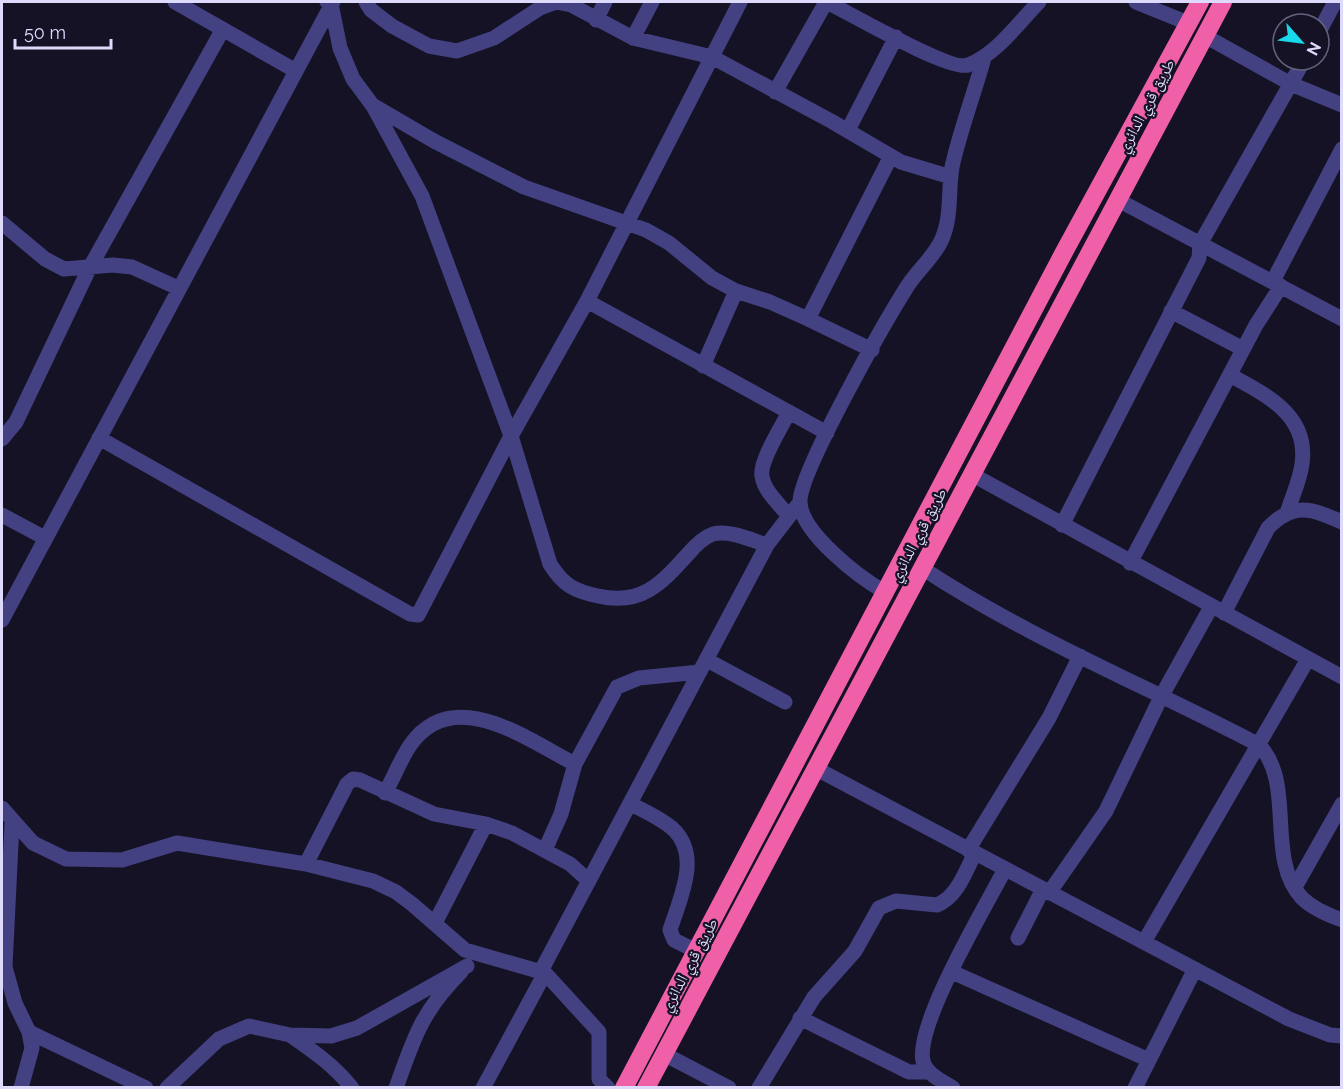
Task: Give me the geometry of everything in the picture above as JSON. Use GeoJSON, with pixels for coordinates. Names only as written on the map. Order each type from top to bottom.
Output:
{"type":"FeatureCollection","features":[{"type":"Feature","properties":{"kind":"highway","name":"طريق قري الدائري"},"geometry":{"type":"LineString","coordinates":[[624,1088],[1063,254],[1200,2]]}},
{"type":"Feature","properties":{"kind":"highway","name":"طريق قري الدائري"},"geometry":{"type":"LineString","coordinates":[[646,1088],[1223,2]]}},
{"type":"Feature","properties":{"kind":"highway"},"geometry":{"type":"LineString","coordinates":[[1063,254],[1083,265]]}},
{"type":"Feature","properties":{"kind":"street"},"geometry":{"type":"LineString","coordinates":[[175,2],[296,71]]}},
{"type":"Feature","properties":{"kind":"street"},"geometry":{"type":"LineString","coordinates":[[2,620],[296,71],[330,2]]}},
{"type":"Feature","properties":{"kind":"street"},"geometry":{"type":"LineString","coordinates":[[330,2],[340,48],[353,79],[373,106],[422,196],[511,436],[550,564],[560,580],[582,593],[606,598],[629,598],[652,590],[694,547],[713,534],[732,534],[767,544]]}},
{"type":"Feature","properties":{"kind":"street"},"geometry":{"type":"LineString","coordinates":[[366,2],[371,10],[392,26],[429,46],[458,51],[494,38],[556,2],[571,5],[633,38],[712,57],[848,130],[901,162],[951,177]]}},
{"type":"Feature","properties":{"kind":"street"},"geometry":{"type":"LineString","coordinates":[[596,20],[605,2]]}},
{"type":"Feature","properties":{"kind":"street"},"geometry":{"type":"LineString","coordinates":[[633,38],[652,2]]}},
{"type":"Feature","properties":{"kind":"street"},"geometry":{"type":"LineString","coordinates":[[99,438],[410,614],[418,615],[511,436],[587,302],[740,2]]}},
{"type":"Feature","properties":{"kind":"street"},"geometry":{"type":"LineString","coordinates":[[775,92],[827,2],[943,61],[965,67],[984,58],[1039,2]]}},
{"type":"Feature","properties":{"kind":"street"},"geometry":{"type":"LineString","coordinates":[[1136,2],[1188,23]]}},
{"type":"Feature","properties":{"kind":"street"},"geometry":{"type":"LineString","coordinates":[[2,439],[16,422],[89,269],[223,29]]}},
{"type":"Feature","properties":{"kind":"street"},"geometry":{"type":"LineString","coordinates":[[1205,36],[1291,84],[1341,105]]}},
{"type":"Feature","properties":{"kind":"street"},"geometry":{"type":"LineString","coordinates":[[848,130],[896,37]]}},
{"type":"Feature","properties":{"kind":"street"},"geometry":{"type":"LineString","coordinates":[[885,592],[862,579],[822,543],[802,513],[800,502],[804,480],[904,290],[941,241],[948,225],[951,177],[984,58]]}},
{"type":"Feature","properties":{"kind":"street"},"geometry":{"type":"LineString","coordinates":[[1062,525],[1199,258],[1200,244],[1298,72]]}},
{"type":"Feature","properties":{"kind":"street"},"geometry":{"type":"LineString","coordinates":[[373,106],[434,141],[524,187],[628,222],[669,243],[712,278],[736,291],[770,302],[872,350]]}},
{"type":"Feature","properties":{"kind":"street"},"geometry":{"type":"LineString","coordinates":[[1130,563],[1277,284],[1341,149]]}},
{"type":"Feature","properties":{"kind":"street"},"geometry":{"type":"LineString","coordinates":[[808,319],[891,156]]}},
{"type":"Feature","properties":{"kind":"street"},"geometry":{"type":"LineString","coordinates":[[1118,200],[1341,319]]}},
{"type":"Feature","properties":{"kind":"street"},"geometry":{"type":"LineString","coordinates":[[2,223],[45,259],[64,269],[89,269],[113,265],[132,267],[178,288]]}},
{"type":"Feature","properties":{"kind":"street"},"geometry":{"type":"LineString","coordinates":[[703,366],[736,291]]}},
{"type":"Feature","properties":{"kind":"street"},"geometry":{"type":"LineString","coordinates":[[587,302],[827,433]]}},
{"type":"Feature","properties":{"kind":"street"},"geometry":{"type":"LineString","coordinates":[[1171,311],[1243,350]]}},
{"type":"Feature","properties":{"kind":"street"},"geometry":{"type":"LineString","coordinates":[[1230,375],[1275,400],[1290,416],[1300,433],[1302,466],[1287,513]]}},
{"type":"Feature","properties":{"kind":"street"},"geometry":{"type":"LineString","coordinates":[[788,515],[766,487],[761,475],[766,457],[789,412]]}},
{"type":"Feature","properties":{"kind":"street"},"geometry":{"type":"LineString","coordinates":[[973,475],[1341,677]]}},
{"type":"Feature","properties":{"kind":"street"},"geometry":{"type":"LineString","coordinates":[[483,1088],[589,881],[767,544],[800,502]]}},
{"type":"Feature","properties":{"kind":"street"},"geometry":{"type":"LineString","coordinates":[[1018,938],[1046,891],[1106,811],[1161,697],[1268,528],[1287,513],[1315,510],[1341,522]]}},
{"type":"Feature","properties":{"kind":"street"},"geometry":{"type":"LineString","coordinates":[[2,515],[45,538]]}},
{"type":"Feature","properties":{"kind":"street"},"geometry":{"type":"LineString","coordinates":[[922,568],[954,589],[1080,656],[1259,746],[1270,760],[1277,786],[1284,856],[1295,888],[1310,904],[1341,920]]}},
{"type":"Feature","properties":{"kind":"street"},"geometry":{"type":"LineString","coordinates":[[759,1088],[800,1018],[826,982],[855,951],[879,908],[890,901],[937,905],[957,889],[971,852],[1049,718],[1080,656]]}},
{"type":"Feature","properties":{"kind":"street"},"geometry":{"type":"LineString","coordinates":[[1144,942],[1308,659]]}},
{"type":"Feature","properties":{"kind":"street"},"geometry":{"type":"LineString","coordinates":[[545,850],[561,814],[575,764],[617,687],[639,678],[704,666],[785,702]]}},
{"type":"Feature","properties":{"kind":"street"},"geometry":{"type":"LineString","coordinates":[[385,793],[412,743],[433,723],[453,715],[476,717],[500,725],[575,764]]}},
{"type":"Feature","properties":{"kind":"street"},"geometry":{"type":"LineString","coordinates":[[815,768],[1289,1019],[1329,1035],[1341,1036]]}},
{"type":"Feature","properties":{"kind":"street"},"geometry":{"type":"LineString","coordinates":[[306,864],[346,784],[353,779],[360,780],[434,814],[486,824],[545,850],[570,864],[589,881]]}},
{"type":"Feature","properties":{"kind":"street"},"geometry":{"type":"LineString","coordinates":[[631,804],[670,826],[684,841],[687,863],[684,885],[670,930],[674,940],[696,951]]}},
{"type":"Feature","properties":{"kind":"street"},"geometry":{"type":"LineString","coordinates":[[1295,888],[1341,804]]}},
{"type":"Feature","properties":{"kind":"street"},"geometry":{"type":"LineString","coordinates":[[2,808],[12,823],[33,843],[66,859],[122,860],[177,843],[306,864],[383,885],[435,923],[473,961],[543,972],[599,1032],[599,1079],[608,1088]]}},
{"type":"Feature","properties":{"kind":"street"},"geometry":{"type":"LineString","coordinates":[[12,823],[5,966],[15,1003],[29,1032],[32,1048],[21,1088]]}},
{"type":"Feature","properties":{"kind":"street"},"geometry":{"type":"LineString","coordinates":[[435,923],[486,824]]}},
{"type":"Feature","properties":{"kind":"street"},"geometry":{"type":"LineString","coordinates":[[928,1072],[923,1061],[923,1048],[930,1022],[952,972],[1005,869]]}},
{"type":"Feature","properties":{"kind":"street"},"geometry":{"type":"LineString","coordinates":[[167,1088],[219,1038],[249,1026],[290,1035],[331,1036],[357,1028],[473,961]]}},
{"type":"Feature","properties":{"kind":"street"},"geometry":{"type":"LineString","coordinates":[[396,1088],[420,1024],[429,1008],[473,961]]}},
{"type":"Feature","properties":{"kind":"street"},"geometry":{"type":"LineString","coordinates":[[1135,1088],[1194,969]]}},
{"type":"Feature","properties":{"kind":"street"},"geometry":{"type":"LineString","coordinates":[[952,972],[1149,1060]]}},
{"type":"Feature","properties":{"kind":"street"},"geometry":{"type":"LineString","coordinates":[[800,1018],[909,1072],[928,1072],[953,1088]]}},
{"type":"Feature","properties":{"kind":"street"},"geometry":{"type":"LineString","coordinates":[[29,1032],[146,1088]]}},
{"type":"Feature","properties":{"kind":"street"},"geometry":{"type":"LineString","coordinates":[[290,1035],[341,1073],[352,1088]]}},
{"type":"Feature","properties":{"kind":"street"},"geometry":{"type":"LineString","coordinates":[[664,1054],[729,1088]]}}]}
